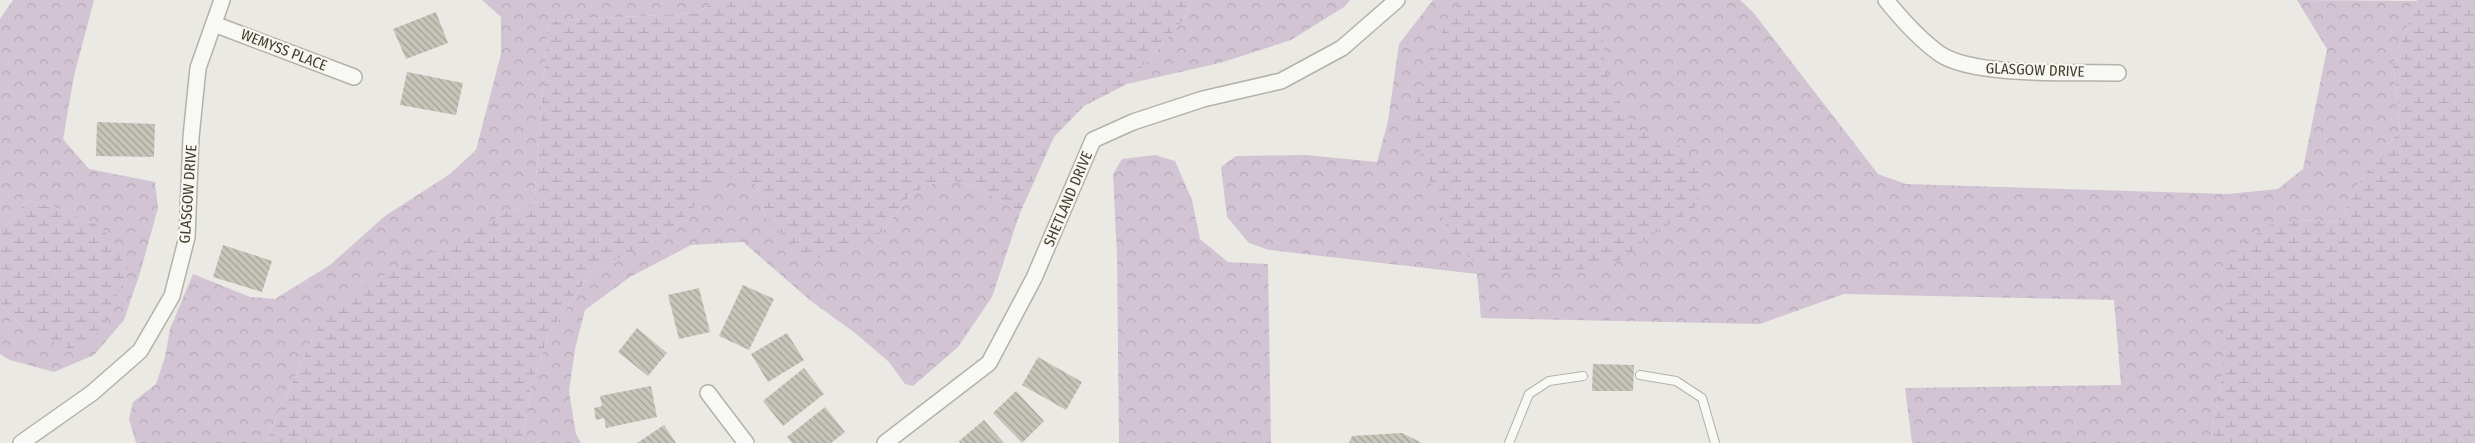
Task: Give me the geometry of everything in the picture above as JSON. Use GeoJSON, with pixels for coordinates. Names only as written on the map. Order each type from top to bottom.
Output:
{"type":"FeatureCollection","features":[{"type":"Feature","properties":{"kind":"street","name":"GLASGOW DRIVE"},"geometry":{"type":"LineString","coordinates":[[21,443],[92,393],[140,351],[172,296],[187,237],[191,137],[198,68],[222,0]]}},
{"type":"Feature","properties":{"kind":"street","name":"SHETLAND DRIVE"},"geometry":{"type":"LineString","coordinates":[[886,443],[989,363],[1034,278],[1094,140],[1132,122],[1203,98],[1282,82],[1342,48],[1397,0]]}},
{"type":"Feature","properties":{"kind":"street","name":"GLASGOW DRIVE"},"geometry":{"type":"LineString","coordinates":[[1886,0],[1906,24],[1942,55],[1981,69],[2118,73]]}},
{"type":"Feature","properties":{"kind":"street","name":"WEMYSS PLACE"},"geometry":{"type":"LineString","coordinates":[[214,24],[354,77]]}},
{"type":"Feature","properties":{"kind":"street"},"geometry":{"type":"LineString","coordinates":[[708,393],[746,443]]}},
{"type":"Feature","properties":{"kind":"lane"},"geometry":{"type":"LineString","coordinates":[[1640,375],[1676,381],[1702,398],[1715,443]]}},
{"type":"Feature","properties":{"kind":"lane"},"geometry":{"type":"LineString","coordinates":[[1509,443],[1529,394],[1549,381],[1584,376]]}},
{"type":"Feature","properties":{"kind":"green space"},"geometry":{"type":"Polygon","coordinates":[[[13,0],[94,0],[74,76],[63,139],[89,169],[155,182],[158,208],[140,273],[124,320],[94,355],[54,372],[10,360],[0,354],[0,304],[28,332],[102,227],[64,210],[28,200],[0,234],[0,19],[13,0]]]}},
{"type":"Feature","properties":{"kind":"green space"},"geometry":{"type":"Polygon","coordinates":[[[482,0],[718,0],[696,13],[548,21],[534,206],[509,210],[319,324],[269,434],[268,443],[136,443],[129,419],[133,402],[156,384],[165,357],[170,329],[193,274],[250,297],[275,299],[330,265],[385,216],[450,174],[476,150],[501,54],[501,17],[482,0]]]}},
{"type":"Feature","properties":{"kind":"green space"},"geometry":{"type":"Polygon","coordinates":[[[718,0],[1190,0],[1185,18],[1127,84],[1084,106],[1054,137],[1020,213],[980,188],[945,178],[911,194],[881,233],[839,256],[806,259],[765,217],[758,185],[723,175],[675,227],[639,249],[592,271],[549,333],[531,387],[522,443],[268,443],[269,434],[319,324],[375,279],[447,246],[509,210],[534,206],[548,21],[696,13],[718,0]]]}},
{"type":"Feature","properties":{"kind":"green space"},"geometry":{"type":"Polygon","coordinates":[[[1190,0],[1350,0],[1344,7],[1291,40],[1220,63],[1127,84],[1185,18],[1190,0]]]}},
{"type":"Feature","properties":{"kind":"green space"},"geometry":{"type":"Polygon","coordinates":[[[1433,0],[1740,0],[1753,12],[1878,174],[1906,184],[2228,194],[2278,189],[2303,169],[2327,49],[2297,0],[2417,1],[2393,63],[2400,130],[2359,182],[2340,222],[2298,220],[2222,375],[2210,443],[1912,443],[1905,388],[2121,385],[2114,300],[1844,294],[1760,324],[1481,318],[1477,274],[1269,250],[1249,243],[1227,217],[1221,167],[1236,156],[1306,155],[1377,162],[1388,121],[1399,44],[1433,0]]]}},
{"type":"Feature","properties":{"kind":"green space"},"geometry":{"type":"Polygon","coordinates":[[[1469,0],[1593,0],[1601,16],[1605,67],[1616,95],[1634,128],[1685,149],[1699,164],[1700,189],[1693,211],[1660,229],[1617,262],[1562,273],[1515,273],[1476,263],[1450,241],[1421,158],[1410,118],[1435,46],[1456,6],[1469,0]]]}},
{"type":"Feature","properties":{"kind":"green space"},"geometry":{"type":"Polygon","coordinates":[[[2417,0],[2475,0],[2475,443],[2210,443],[2222,375],[2226,255],[2269,225],[2298,220],[2340,222],[2359,182],[2400,130],[2393,63],[2417,0]]]}},
{"type":"Feature","properties":{"kind":"green space"},"geometry":{"type":"Polygon","coordinates":[[[1155,155],[1175,161],[1192,200],[1200,239],[1228,262],[1268,264],[1271,443],[1119,443],[1117,255],[1113,174],[1122,159],[1155,155]]]}},
{"type":"Feature","properties":{"kind":"green space"},"geometry":{"type":"Polygon","coordinates":[[[723,174],[758,185],[765,217],[881,233],[911,194],[945,178],[980,188],[1020,213],[992,297],[958,347],[913,386],[905,384],[889,362],[855,333],[811,301],[743,242],[691,245],[630,277],[585,310],[575,349],[569,391],[576,434],[581,443],[522,443],[531,387],[549,333],[592,271],[639,249],[675,227],[723,174]]]}},
{"type":"Feature","properties":{"kind":"green space"},"geometry":{"type":"Polygon","coordinates":[[[28,200],[64,210],[102,227],[128,269],[105,324],[78,352],[28,332],[0,304],[0,234],[28,200]]]}},
{"type":"Feature","properties":{"kind":"building"},"geometry":{"type":"Polygon","coordinates":[[[436,12],[448,43],[406,59],[393,29],[436,12]]]}},
{"type":"Feature","properties":{"kind":"building"},"geometry":{"type":"Polygon","coordinates":[[[407,72],[463,83],[456,115],[400,105],[407,72]]]}},
{"type":"Feature","properties":{"kind":"building"},"geometry":{"type":"Polygon","coordinates":[[[97,122],[155,124],[154,157],[96,156],[97,122]]]}},
{"type":"Feature","properties":{"kind":"building"},"geometry":{"type":"Polygon","coordinates":[[[223,245],[272,261],[262,292],[213,277],[223,245]]]}},
{"type":"Feature","properties":{"kind":"building"},"geometry":{"type":"Polygon","coordinates":[[[743,285],[774,299],[749,350],[719,336],[743,285]]]}},
{"type":"Feature","properties":{"kind":"building"},"geometry":{"type":"Polygon","coordinates":[[[699,288],[710,332],[679,339],[668,295],[699,288]]]}},
{"type":"Feature","properties":{"kind":"building"},"geometry":{"type":"Polygon","coordinates":[[[637,328],[667,353],[648,376],[618,352],[637,328]]]}},
{"type":"Feature","properties":{"kind":"building"},"geometry":{"type":"Polygon","coordinates":[[[787,333],[804,360],[768,382],[751,354],[787,333]]]}},
{"type":"Feature","properties":{"kind":"building"},"geometry":{"type":"Polygon","coordinates":[[[1038,357],[1082,382],[1066,410],[1022,385],[1038,357]]]}},
{"type":"Feature","properties":{"kind":"building"},"geometry":{"type":"Polygon","coordinates":[[[1593,364],[1634,365],[1633,391],[1592,391],[1593,364]]]}},
{"type":"Feature","properties":{"kind":"building"},"geometry":{"type":"Polygon","coordinates":[[[804,368],[824,394],[783,426],[763,401],[804,368]]]}},
{"type":"Feature","properties":{"kind":"building"},"geometry":{"type":"Polygon","coordinates":[[[651,386],[657,417],[606,428],[604,418],[596,420],[594,408],[602,406],[600,396],[651,386]]]}},
{"type":"Feature","properties":{"kind":"building"},"geometry":{"type":"Polygon","coordinates":[[[1016,391],[1044,421],[1022,443],[993,413],[1016,391]]]}},
{"type":"Feature","properties":{"kind":"building"},"geometry":{"type":"Polygon","coordinates":[[[825,407],[845,432],[831,443],[792,443],[787,437],[825,407]]]}},
{"type":"Feature","properties":{"kind":"building"},"geometry":{"type":"Polygon","coordinates":[[[984,420],[1004,443],[960,443],[959,441],[984,420]]]}},
{"type":"Feature","properties":{"kind":"building"},"geometry":{"type":"Polygon","coordinates":[[[664,425],[676,443],[637,443],[664,425]]]}},
{"type":"Feature","properties":{"kind":"building"},"geometry":{"type":"Polygon","coordinates":[[[1402,433],[1422,443],[1349,443],[1352,436],[1402,433]]]}}]}
